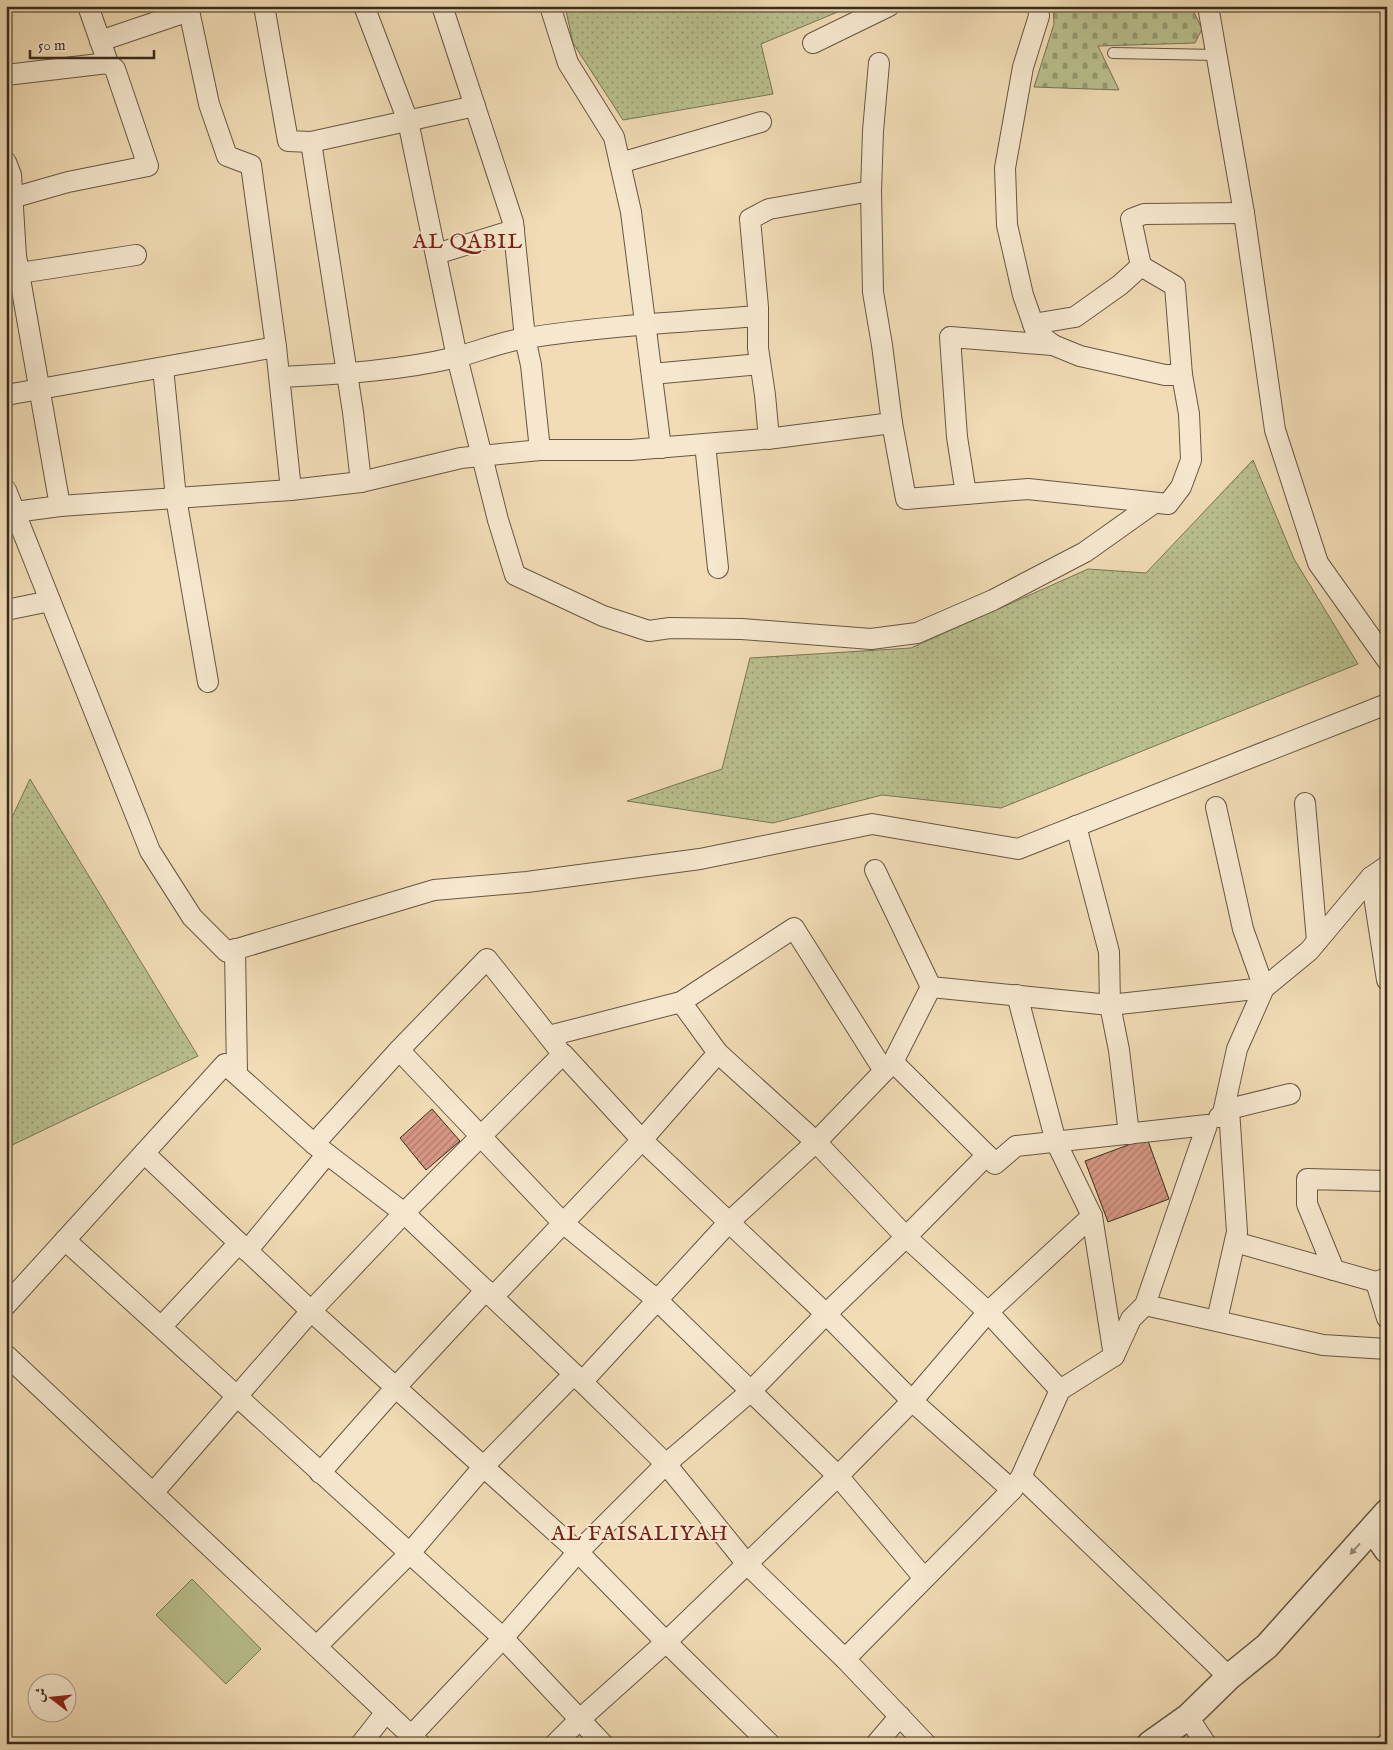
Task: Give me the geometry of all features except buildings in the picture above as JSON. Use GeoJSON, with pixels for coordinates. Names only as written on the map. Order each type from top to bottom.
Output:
{"type":"FeatureCollection","features":[{"type":"Feature","properties":{"kind":"street"},"geometry":{"type":"LineString","coordinates":[[10,189],[68,182],[148,166],[115,69],[108,63],[88,6]]}},
{"type":"Feature","properties":{"kind":"street"},"geometry":{"type":"LineString","coordinates":[[264,6],[288,141],[311,142],[474,106]]}},
{"type":"Feature","properties":{"kind":"street"},"geometry":{"type":"LineString","coordinates":[[364,6],[408,120],[457,357],[498,520],[515,575],[603,616],[649,631],[670,628],[742,629],[870,639],[917,633],[993,600],[1085,552],[1154,503]]}},
{"type":"Feature","properties":{"kind":"street"},"geometry":{"type":"LineString","coordinates":[[442,6],[513,222],[524,338],[531,365],[540,450]]}},
{"type":"Feature","properties":{"kind":"street"},"geometry":{"type":"LineString","coordinates":[[550,6],[568,63],[614,137],[632,212],[661,448]]}},
{"type":"Feature","properties":{"kind":"street"},"geometry":{"type":"LineString","coordinates":[[813,43],[889,6]]}},
{"type":"Feature","properties":{"kind":"street"},"geometry":{"type":"LineString","coordinates":[[1038,6],[1039,16],[1023,67],[1005,168],[1007,225],[1023,295],[1036,332],[1053,345],[1080,356],[1165,375],[1182,374]]}},
{"type":"Feature","properties":{"kind":"street"},"geometry":{"type":"LineString","coordinates":[[1208,6],[1244,213],[1275,430],[1318,563],[1387,660]]}},
{"type":"Feature","properties":{"kind":"street"},"geometry":{"type":"LineString","coordinates":[[100,41],[188,8],[209,104],[227,156],[251,165],[280,377],[291,490]]}},
{"type":"Feature","properties":{"kind":"street"},"geometry":{"type":"LineString","coordinates":[[6,75],[108,63]]}},
{"type":"Feature","properties":{"kind":"street"},"geometry":{"type":"LineString","coordinates":[[880,63],[873,131],[871,191],[873,292],[892,423],[906,499],[1028,490],[1168,504],[1181,487],[1191,460],[1175,286],[1141,266],[1130,220],[1144,214],[1244,213]]}},
{"type":"Feature","properties":{"kind":"street"},"geometry":{"type":"LineString","coordinates":[[620,163],[761,122]]}},
{"type":"Feature","properties":{"kind":"street"},"geometry":{"type":"LineString","coordinates":[[311,142],[347,374],[361,482]]}},
{"type":"Feature","properties":{"kind":"street"},"geometry":{"type":"LineString","coordinates":[[6,162],[11,175],[10,189],[16,256],[13,274],[40,390],[60,506]]}},
{"type":"Feature","properties":{"kind":"street"},"geometry":{"type":"LineString","coordinates":[[769,439],[758,348],[758,316],[750,219],[769,209],[871,191]]}},
{"type":"Feature","properties":{"kind":"street"},"geometry":{"type":"LineString","coordinates":[[436,254],[514,230]]}},
{"type":"Feature","properties":{"kind":"street"},"geometry":{"type":"LineString","coordinates":[[13,274],[136,254]]}},
{"type":"Feature","properties":{"kind":"street"},"geometry":{"type":"LineString","coordinates":[[1033,324],[1075,317],[1120,285],[1141,266]]}},
{"type":"Feature","properties":{"kind":"street"},"geometry":{"type":"LineString","coordinates":[[280,377],[347,374],[400,368],[457,357],[524,338],[613,327],[758,316]]}},
{"type":"Feature","properties":{"kind":"street"},"geometry":{"type":"LineString","coordinates":[[966,494],[957,437],[950,337],[1053,345]]}},
{"type":"Feature","properties":{"kind":"street"},"geometry":{"type":"LineString","coordinates":[[6,395],[276,347]]}},
{"type":"Feature","properties":{"kind":"street"},"geometry":{"type":"LineString","coordinates":[[652,374],[760,364]]}},
{"type":"Feature","properties":{"kind":"street"},"geometry":{"type":"LineString","coordinates":[[163,368],[176,498],[208,682]]}},
{"type":"Feature","properties":{"kind":"street"},"geometry":{"type":"LineString","coordinates":[[13,517],[60,506],[291,490],[361,482],[461,458],[540,450],[631,450],[661,448],[769,439],[892,423]]}},
{"type":"Feature","properties":{"kind":"street"},"geometry":{"type":"LineString","coordinates":[[705,444],[718,568]]}},
{"type":"Feature","properties":{"kind":"street"},"geometry":{"type":"LineString","coordinates":[[6,490],[13,517],[50,601],[150,851],[192,917],[227,952],[434,890],[527,882],[700,859],[872,824],[1018,849],[1387,704]]}},
{"type":"Feature","properties":{"kind":"street"},"geometry":{"type":"LineString","coordinates":[[6,610],[50,601]]}},
{"type":"Feature","properties":{"kind":"street"},"geometry":{"type":"LineString","coordinates":[[1304,803],[1318,941]]}},
{"type":"Feature","properties":{"kind":"street"},"geometry":{"type":"LineString","coordinates":[[1216,807],[1243,929],[1264,988]]}},
{"type":"Feature","properties":{"kind":"street"},"geometry":{"type":"LineString","coordinates":[[1076,826],[1110,952],[1110,1005],[1119,1050],[1129,1134]]}},
{"type":"Feature","properties":{"kind":"street"},"geometry":{"type":"LineString","coordinates":[[875,870],[931,987]]}},
{"type":"Feature","properties":{"kind":"street"},"geometry":{"type":"LineString","coordinates":[[1217,1320],[1237,1232],[1226,1111],[1236,1049],[1264,988],[1318,941],[1379,872]]}},
{"type":"Feature","properties":{"kind":"street"},"geometry":{"type":"LineString","coordinates":[[1379,872],[1387,980]]}},
{"type":"Feature","properties":{"kind":"street"},"geometry":{"type":"LineString","coordinates":[[549,1036],[681,1002],[794,928],[889,1067],[995,1164],[1016,1146],[1207,1125],[1226,1111],[1290,1094]]}},
{"type":"Feature","properties":{"kind":"street"},"geometry":{"type":"LineString","coordinates":[[235,949],[236,1074]]}},
{"type":"Feature","properties":{"kind":"street"},"geometry":{"type":"LineString","coordinates":[[161,1327],[243,1247],[399,1050],[487,959],[563,1054],[642,1140],[826,1314],[912,1401],[1017,1484],[1229,1677]]}},
{"type":"Feature","properties":{"kind":"street"},"geometry":{"type":"LineString","coordinates":[[931,987],[1110,1005],[1264,988]]}},
{"type":"Feature","properties":{"kind":"street"},"geometry":{"type":"LineString","coordinates":[[317,1646],[409,1554],[484,1466],[578,1378],[657,1300],[729,1222],[816,1142],[889,1067],[931,987]]}},
{"type":"Feature","properties":{"kind":"street"},"geometry":{"type":"LineString","coordinates":[[1016,995],[1056,1142],[1092,1216],[1114,1356]]}},
{"type":"Feature","properties":{"kind":"street"},"geometry":{"type":"LineString","coordinates":[[681,1002],[718,1053],[816,1142],[906,1237],[988,1312],[1060,1390]]}},
{"type":"Feature","properties":{"kind":"street"},"geometry":{"type":"LineString","coordinates":[[399,1050],[563,1223],[657,1300],[838,1476],[924,1578]]}},
{"type":"Feature","properties":{"kind":"street"},"geometry":{"type":"LineString","coordinates":[[320,1473],[396,1387],[563,1223],[642,1140],[718,1053]]}},
{"type":"Feature","properties":{"kind":"street"},"geometry":{"type":"LineString","coordinates":[[153,1492],[311,1311],[404,1213],[563,1054]]}},
{"type":"Feature","properties":{"kind":"street"},"geometry":{"type":"LineString","coordinates":[[6,1305],[225,1064],[320,1149],[404,1213],[578,1378],[666,1464],[747,1564],[845,1659],[926,1744]]}},
{"type":"Feature","properties":{"kind":"street"},"geometry":{"type":"LineString","coordinates":[[845,1659],[1017,1484],[1060,1390],[1114,1356],[1131,1319],[1145,1305],[1207,1125]]}},
{"type":"Feature","properties":{"kind":"street"},"geometry":{"type":"LineString","coordinates":[[144,1153],[311,1311],[578,1552],[770,1744]]}},
{"type":"Feature","properties":{"kind":"street"},"geometry":{"type":"LineString","coordinates":[[6,1356],[416,1740],[578,1552],[666,1464],[751,1391],[987,1155]]}},
{"type":"Feature","properties":{"kind":"street"},"geometry":{"type":"LineString","coordinates":[[1334,1270],[1307,1204],[1307,1179],[1387,1181]]}},
{"type":"Feature","properties":{"kind":"street"},"geometry":{"type":"LineString","coordinates":[[555,1744],[666,1642],[838,1476],[912,1401],[988,1312],[1092,1216]]}},
{"type":"Feature","properties":{"kind":"street"},"geometry":{"type":"LineString","coordinates":[[65,1240],[503,1638],[603,1744]]}},
{"type":"Feature","properties":{"kind":"street"},"geometry":{"type":"LineString","coordinates":[[1234,1242],[1334,1270],[1381,1280],[1387,1318]]}},
{"type":"Feature","properties":{"kind":"street"},"geometry":{"type":"LineString","coordinates":[[1145,1305],[1323,1345],[1387,1349]]}},
{"type":"Feature","properties":{"kind":"street"},"geometry":{"type":"LineString","coordinates":[[1150,1744],[1188,1717],[1229,1677],[1267,1646],[1380,1521]]}},
{"type":"Feature","properties":{"kind":"street"},"geometry":{"type":"LineString","coordinates":[[1380,1521],[1387,1550]]}},
{"type":"Feature","properties":{"kind":"street"},"geometry":{"type":"LineString","coordinates":[[361,1744],[386,1712]]}},
{"type":"Feature","properties":{"kind":"street"},"geometry":{"type":"LineString","coordinates":[[876,1744],[900,1716]]}},
{"type":"Feature","properties":{"kind":"street"},"geometry":{"type":"LineString","coordinates":[[1188,1717],[1206,1744]]}},
{"type":"Feature","properties":{"kind":"lane"},"geometry":{"type":"LineString","coordinates":[[1113,53],[1216,55]]}},
{"type":"Feature","properties":{"kind":"green space"},"geometry":{"type":"Polygon","coordinates":[[[565,6],[852,6],[761,44],[773,94],[623,120],[573,43],[565,6]]]}},
{"type":"Feature","properties":{"kind":"green space"},"geometry":{"type":"Polygon","coordinates":[[[1053,6],[1191,6],[1202,29],[1195,43],[1098,46],[1119,90],[1034,87],[1054,24],[1053,6]]]}},
{"type":"Feature","properties":{"kind":"green space"},"geometry":{"type":"Polygon","coordinates":[[[1253,460],[1294,559],[1358,664],[1001,808],[882,795],[773,823],[627,801],[722,769],[750,658],[911,648],[1088,569],[1146,573],[1253,460]]]}},
{"type":"Feature","properties":{"kind":"green space"},"geometry":{"type":"Polygon","coordinates":[[[30,779],[198,1056],[6,1148],[6,830],[30,779]]]}},
{"type":"Feature","properties":{"kind":"green space"},"geometry":{"type":"Polygon","coordinates":[[[192,1579],[261,1649],[226,1684],[156,1615],[192,1579]]]}},
{"type":"Feature","properties":{"kind":"district","name":"AL QABIL"},"geometry":{"type":"Point","coordinates":[468,242]}},
{"type":"Feature","properties":{"kind":"district","name":"AL FAISALIYAH"},"geometry":{"type":"Point","coordinates":[640,1534]}}]}
